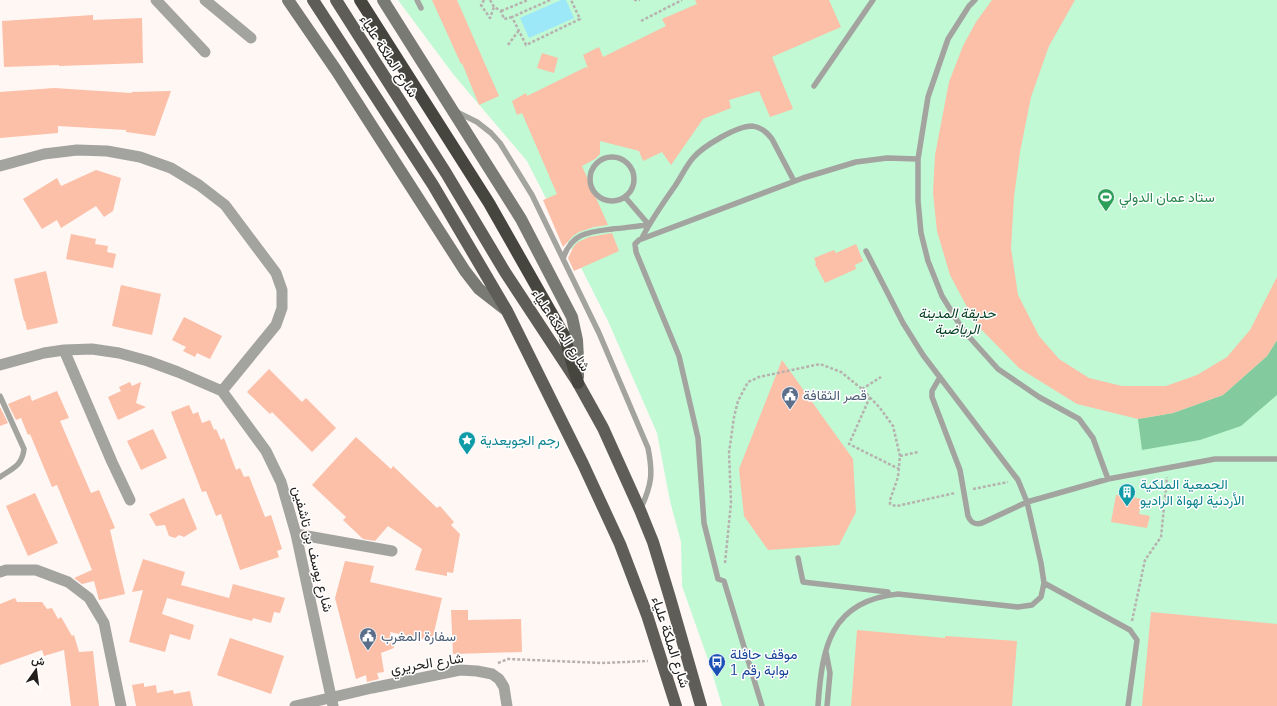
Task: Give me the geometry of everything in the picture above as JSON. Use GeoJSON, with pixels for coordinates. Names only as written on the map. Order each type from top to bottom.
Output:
{"type":"FeatureCollection","features":[{"type":"Feature","properties":{"kind":"highway"},"geometry":{"type":"LineString","coordinates":[[360,0],[489,203],[564,335],[578,383]]}},
{"type":"Feature","properties":{"kind":"main road"},"geometry":{"type":"LineString","coordinates":[[288,0],[336,70],[465,272],[480,289],[508,311]]}},
{"type":"Feature","properties":{"kind":"main road","name":"شارع الملكة علياء"},"geometry":{"type":"LineString","coordinates":[[313,0],[433,185],[508,311],[583,464],[617,538],[647,615],[676,706]]}},
{"type":"Feature","properties":{"kind":"main road","name":"شارع الملكة علياء"},"geometry":{"type":"LineString","coordinates":[[336,0],[446,173],[505,272],[578,383],[603,428],[653,542],[700,706]]}},
{"type":"Feature","properties":{"kind":"main road"},"geometry":{"type":"LineString","coordinates":[[383,0],[522,219],[572,317],[577,340],[578,383]]}},
{"type":"Feature","properties":{"kind":"street"},"geometry":{"type":"LineString","coordinates":[[156,0],[205,52]]}},
{"type":"Feature","properties":{"kind":"street"},"geometry":{"type":"LineString","coordinates":[[205,0],[251,38]]}},
{"type":"Feature","properties":{"kind":"street"},"geometry":{"type":"LineString","coordinates":[[0,166],[44,154],[76,150],[114,152],[140,157],[171,168],[199,185],[225,205],[276,273],[282,290],[282,308],[276,325],[222,391],[148,361],[119,353],[92,350],[64,350],[44,353],[0,365]]}},
{"type":"Feature","properties":{"kind":"street"},"geometry":{"type":"LineString","coordinates":[[64,350],[130,500]]}},
{"type":"Feature","properties":{"kind":"street","name":"شارع يوسف بن تاشفين"},"geometry":{"type":"LineString","coordinates":[[222,391],[266,451],[281,482],[296,534],[333,702]]}},
{"type":"Feature","properties":{"kind":"street"},"geometry":{"type":"LineString","coordinates":[[296,534],[392,551]]}},
{"type":"Feature","properties":{"kind":"street"},"geometry":{"type":"LineString","coordinates":[[0,572],[6,570],[36,570],[68,582],[88,598],[104,624],[121,706]]}},
{"type":"Feature","properties":{"kind":"street","name":"شارع الحريري"},"geometry":{"type":"LineString","coordinates":[[295,706],[333,702],[372,688],[460,670],[492,674],[499,679],[504,687],[507,706]]}},
{"type":"Feature","properties":{"kind":"lane"},"geometry":{"type":"LineString","coordinates":[[417,0],[421,8]]}},
{"type":"Feature","properties":{"kind":"lane"},"geometry":{"type":"LineString","coordinates":[[814,86],[874,0]]}},
{"type":"Feature","properties":{"kind":"lane"},"geometry":{"type":"LineString","coordinates":[[975,0],[969,6],[948,39],[928,97],[918,159],[918,201],[922,233],[928,261],[942,296],[963,330],[998,368],[1039,397],[1079,419],[1093,438],[1108,479]]}},
{"type":"Feature","properties":{"kind":"lane"},"geometry":{"type":"LineString","coordinates":[[453,111],[477,122],[491,133],[500,143],[532,195],[599,333],[648,448],[651,465],[651,478],[648,492],[640,510]]}},
{"type":"Feature","properties":{"kind":"lane"},"geometry":{"type":"LineString","coordinates":[[642,238],[649,225],[694,158],[712,142],[745,127],[758,127],[768,134],[794,181]]}},
{"type":"Feature","properties":{"kind":"lane"},"geometry":{"type":"LineString","coordinates":[[610,157],[624,161],[629,166],[633,172],[634,179],[630,192],[625,197],[611,201],[604,199],[593,190],[590,183],[590,176],[597,163],[610,157]]}},
{"type":"Feature","properties":{"kind":"lane"},"geometry":{"type":"LineString","coordinates":[[762,706],[724,581],[718,579],[704,523],[698,438],[679,356],[635,249],[635,244],[642,238],[794,181],[856,162],[887,158],[918,159]]}},
{"type":"Feature","properties":{"kind":"lane"},"geometry":{"type":"LineString","coordinates":[[625,197],[649,225]]}},
{"type":"Feature","properties":{"kind":"lane"},"geometry":{"type":"LineString","coordinates":[[563,259],[566,249],[575,239],[588,232],[649,225]]}},
{"type":"Feature","properties":{"kind":"lane"},"geometry":{"type":"LineString","coordinates":[[798,558],[803,582],[898,594],[1018,606],[1032,605],[1041,597],[1044,583],[1041,563],[1027,502],[1018,480],[923,355],[903,323],[866,251]]}},
{"type":"Feature","properties":{"kind":"lane"},"geometry":{"type":"LineString","coordinates":[[940,377],[932,391],[932,397],[958,464],[968,516],[973,523],[982,523],[1027,502],[1108,479],[1215,459],[1277,459]]}},
{"type":"Feature","properties":{"kind":"lane"},"geometry":{"type":"LineString","coordinates":[[0,396],[24,449],[23,458],[18,465],[0,477]]}},
{"type":"Feature","properties":{"kind":"lane"},"geometry":{"type":"LineString","coordinates":[[1044,583],[1130,630],[1137,640],[1128,706]]}},
{"type":"Feature","properties":{"kind":"lane"},"geometry":{"type":"LineString","coordinates":[[818,706],[820,674],[831,636],[840,622],[852,610],[866,601],[882,596],[898,594]]}},
{"type":"Feature","properties":{"kind":"lane"},"geometry":{"type":"LineString","coordinates":[[826,652],[830,673],[827,706]]}},
{"type":"Feature","properties":{"kind":"path"},"geometry":{"type":"LineString","coordinates":[[484,0],[481,5],[490,18],[494,8]]}},
{"type":"Feature","properties":{"kind":"path"},"geometry":{"type":"LineString","coordinates":[[490,0],[494,8],[501,11],[528,0]]}},
{"type":"Feature","properties":{"kind":"path"},"geometry":{"type":"LineString","coordinates":[[501,11],[504,19],[513,17],[550,0]]}},
{"type":"Feature","properties":{"kind":"path"},"geometry":{"type":"LineString","coordinates":[[513,17],[526,45],[580,19],[572,0]]}},
{"type":"Feature","properties":{"kind":"path"},"geometry":{"type":"LineString","coordinates":[[634,0],[640,0]]}},
{"type":"Feature","properties":{"kind":"path"},"geometry":{"type":"LineString","coordinates":[[641,20],[682,0]]}},
{"type":"Feature","properties":{"kind":"path"},"geometry":{"type":"LineString","coordinates":[[508,45],[519,30]]}},
{"type":"Feature","properties":{"kind":"path"},"geometry":{"type":"LineString","coordinates":[[724,581],[731,503],[729,453],[734,417],[738,401],[748,382],[759,377],[820,364],[841,372],[862,389],[880,408],[893,426],[900,456],[898,477],[890,500],[890,504],[892,505],[897,506],[1018,480]]}},
{"type":"Feature","properties":{"kind":"path"},"geometry":{"type":"LineString","coordinates":[[862,389],[881,377]]}},
{"type":"Feature","properties":{"kind":"path"},"geometry":{"type":"LineString","coordinates":[[870,397],[849,444],[899,469]]}},
{"type":"Feature","properties":{"kind":"path"},"geometry":{"type":"LineString","coordinates":[[900,456],[918,452]]}},
{"type":"Feature","properties":{"kind":"path"},"geometry":{"type":"LineString","coordinates":[[1130,630],[1145,560],[1161,537],[1168,468]]}},
{"type":"Feature","properties":{"kind":"path"},"geometry":{"type":"LineString","coordinates":[[477,671],[508,659],[602,662],[662,660]]}},
{"type":"Feature","properties":{"kind":"green space","name":"حديقة المدينة الرياضية"},"geometry":{"type":"Polygon","coordinates":[[[398,0],[1277,0],[1277,706],[722,706],[710,665],[682,586],[681,542],[670,501],[657,433],[608,321],[527,161],[453,74],[398,0]]]}},
{"type":"Feature","properties":{"kind":"green space"},"geometry":{"type":"Polygon","coordinates":[[[1277,340],[1277,395],[1241,426],[1200,440],[1142,450],[1138,419],[1173,413],[1223,395],[1267,356],[1277,340]]]}},
{"type":"Feature","properties":{"kind":"water"},"geometry":{"type":"Polygon","coordinates":[[[561,0],[566,0],[574,18],[529,38],[520,18],[561,0]]]}},
{"type":"Feature","properties":{"kind":"building"},"geometry":{"type":"Polygon","coordinates":[[[432,0],[457,0],[499,96],[479,105],[462,63],[461,64],[432,0]]]}},
{"type":"Feature","properties":{"kind":"building"},"geometry":{"type":"Polygon","coordinates":[[[695,0],[829,0],[841,27],[772,57],[793,109],[770,117],[759,91],[729,100],[731,108],[703,119],[671,165],[662,152],[643,161],[639,151],[600,141],[600,154],[595,159],[582,166],[608,225],[594,227],[579,232],[563,247],[543,200],[557,194],[522,113],[517,115],[512,101],[526,93],[527,96],[586,67],[588,68],[583,55],[599,47],[603,57],[666,26],[662,19],[697,4],[695,0]]]}},
{"type":"Feature","properties":{"kind":"building"},"geometry":{"type":"Polygon","coordinates":[[[992,0],[1075,0],[1049,46],[1031,97],[1020,152],[1014,197],[1011,248],[1018,295],[1039,336],[1059,359],[1089,378],[1122,386],[1166,386],[1197,375],[1227,357],[1250,330],[1277,277],[1277,340],[1267,356],[1223,395],[1173,413],[1138,419],[1077,404],[1019,368],[976,324],[950,275],[937,231],[933,193],[935,155],[949,82],[963,46],[976,22],[992,0]]]}},
{"type":"Feature","properties":{"kind":"building"},"geometry":{"type":"Polygon","coordinates":[[[93,15],[93,20],[142,18],[143,63],[4,67],[2,21],[93,15]]]}},
{"type":"Feature","properties":{"kind":"building"},"geometry":{"type":"Polygon","coordinates":[[[542,53],[558,58],[554,73],[537,68],[542,53]]]}},
{"type":"Feature","properties":{"kind":"building"},"geometry":{"type":"Polygon","coordinates":[[[54,88],[131,93],[171,91],[155,136],[126,132],[126,130],[58,126],[58,133],[0,138],[0,92],[54,88]]]}},
{"type":"Feature","properties":{"kind":"building"},"geometry":{"type":"Polygon","coordinates":[[[96,170],[121,178],[113,211],[104,217],[96,206],[61,228],[57,220],[42,229],[23,199],[57,178],[61,186],[96,170]]]}},
{"type":"Feature","properties":{"kind":"building"},"geometry":{"type":"Polygon","coordinates":[[[612,233],[619,251],[574,271],[568,258],[574,246],[578,242],[589,237],[612,233]]]}},
{"type":"Feature","properties":{"kind":"building"},"geometry":{"type":"Polygon","coordinates":[[[71,234],[96,239],[95,244],[108,246],[107,252],[116,254],[113,268],[66,259],[71,234]]]}},
{"type":"Feature","properties":{"kind":"building"},"geometry":{"type":"Polygon","coordinates":[[[856,244],[863,261],[855,265],[856,269],[825,283],[815,264],[814,258],[834,250],[836,253],[856,244]]]}},
{"type":"Feature","properties":{"kind":"building"},"geometry":{"type":"Polygon","coordinates":[[[46,271],[58,323],[27,330],[14,279],[46,271]]]}},
{"type":"Feature","properties":{"kind":"building"},"geometry":{"type":"Polygon","coordinates":[[[121,285],[161,294],[152,335],[112,326],[121,285]]]}},
{"type":"Feature","properties":{"kind":"building"},"geometry":{"type":"Polygon","coordinates":[[[184,317],[222,336],[210,359],[197,353],[195,357],[183,351],[186,347],[172,340],[184,317]]]}},
{"type":"Feature","properties":{"kind":"building","name":"قصر الثقافة"},"geometry":{"type":"Polygon","coordinates":[[[782,360],[853,459],[856,512],[839,545],[768,550],[744,516],[739,469],[782,360]]]}},
{"type":"Feature","properties":{"kind":"building"},"geometry":{"type":"Polygon","coordinates":[[[269,369],[302,402],[306,398],[336,428],[312,452],[272,412],[270,414],[247,392],[269,369]]]}},
{"type":"Feature","properties":{"kind":"building"},"geometry":{"type":"Polygon","coordinates":[[[130,382],[132,386],[141,382],[136,403],[146,407],[118,420],[108,397],[121,391],[119,387],[130,382]]]}},
{"type":"Feature","properties":{"kind":"building"},"geometry":{"type":"Polygon","coordinates":[[[57,391],[69,418],[60,421],[91,493],[99,490],[115,528],[110,530],[125,594],[99,600],[94,581],[82,584],[74,578],[92,570],[57,485],[52,487],[30,434],[28,435],[21,418],[16,420],[8,404],[30,395],[32,401],[57,391]]]}},
{"type":"Feature","properties":{"kind":"building"},"geometry":{"type":"Polygon","coordinates":[[[189,405],[193,414],[198,412],[202,423],[210,420],[214,430],[216,429],[221,440],[224,438],[236,470],[240,468],[244,477],[249,476],[265,517],[271,515],[282,549],[277,551],[279,557],[240,570],[221,514],[216,516],[206,491],[202,492],[171,412],[189,405]]]}},
{"type":"Feature","properties":{"kind":"building"},"geometry":{"type":"Polygon","coordinates":[[[0,407],[8,423],[0,426],[0,407]]]}},
{"type":"Feature","properties":{"kind":"building"},"geometry":{"type":"Polygon","coordinates":[[[153,429],[167,458],[141,470],[127,441],[153,429]]]}},
{"type":"Feature","properties":{"kind":"building"},"geometry":{"type":"Polygon","coordinates":[[[356,437],[391,469],[393,466],[437,508],[440,506],[454,522],[451,525],[460,534],[453,573],[447,572],[447,576],[415,570],[422,549],[388,526],[375,541],[363,539],[343,520],[346,517],[312,485],[356,437]]]}},
{"type":"Feature","properties":{"kind":"building"},"geometry":{"type":"Polygon","coordinates":[[[35,493],[58,543],[28,556],[6,506],[35,493]]]}},
{"type":"Feature","properties":{"kind":"building","name":"الجمعية الملكية الأردنية لهواة الراديو"},"geometry":{"type":"Polygon","coordinates":[[[1116,495],[1142,499],[1139,514],[1150,516],[1147,528],[1111,522],[1116,495]]]}},
{"type":"Feature","properties":{"kind":"building"},"geometry":{"type":"Polygon","coordinates":[[[184,498],[197,529],[184,537],[179,535],[175,538],[169,536],[165,525],[156,526],[149,514],[184,498]]]}},
{"type":"Feature","properties":{"kind":"building"},"geometry":{"type":"Polygon","coordinates":[[[143,559],[185,572],[181,585],[229,598],[233,584],[285,598],[280,613],[274,612],[271,623],[253,618],[252,621],[167,598],[162,614],[194,625],[190,640],[170,634],[165,652],[129,642],[143,590],[132,592],[143,559]]]}},
{"type":"Feature","properties":{"kind":"building"},"geometry":{"type":"Polygon","coordinates":[[[345,561],[374,566],[370,582],[442,598],[432,641],[390,632],[394,648],[381,653],[384,672],[377,673],[379,679],[367,682],[366,675],[356,679],[335,598],[345,561]]]}},
{"type":"Feature","properties":{"kind":"building"},"geometry":{"type":"Polygon","coordinates":[[[15,598],[17,602],[42,602],[47,609],[52,608],[58,619],[61,617],[72,636],[74,635],[79,652],[93,651],[99,706],[71,706],[64,650],[44,656],[42,650],[0,665],[0,604],[15,598]]]}},
{"type":"Feature","properties":{"kind":"building"},"geometry":{"type":"Polygon","coordinates":[[[451,610],[468,610],[468,620],[521,619],[522,652],[453,654],[451,610]]]}},
{"type":"Feature","properties":{"kind":"building"},"geometry":{"type":"Polygon","coordinates":[[[1151,612],[1277,624],[1277,706],[1142,706],[1151,612]]]}},
{"type":"Feature","properties":{"kind":"building"},"geometry":{"type":"Polygon","coordinates":[[[857,630],[945,638],[945,636],[1017,641],[1012,706],[851,706],[857,630]]]}},
{"type":"Feature","properties":{"kind":"building"},"geometry":{"type":"Polygon","coordinates":[[[230,638],[284,656],[271,694],[217,675],[230,638]]]}},
{"type":"Feature","properties":{"kind":"building"},"geometry":{"type":"Polygon","coordinates":[[[144,683],[144,687],[156,685],[157,693],[173,690],[174,694],[190,691],[193,706],[136,706],[132,685],[144,683]]]}},
{"type":"Feature","properties":{"kind":"place","name":"ستاد عمان الدولي"},"geometry":{"type":"Point","coordinates":[1106,212]}},
{"type":"Feature","properties":{"kind":"place","name":"قصر الثقافة"},"geometry":{"type":"Point","coordinates":[790,410]}},
{"type":"Feature","properties":{"kind":"place","name":"رجم الجويعدية"},"geometry":{"type":"Point","coordinates":[467,455]}},
{"type":"Feature","properties":{"kind":"place","name":"الجمعية الملكية الأردنية لهواة الراديو"},"geometry":{"type":"Point","coordinates":[1127,507]}},
{"type":"Feature","properties":{"kind":"place","name":"سفارة المغرب"},"geometry":{"type":"Point","coordinates":[368,651]}},
{"type":"Feature","properties":{"kind":"place","name":"موقف حافلة بوابة رقم 1"},"geometry":{"type":"Point","coordinates":[717,677]}}]}
